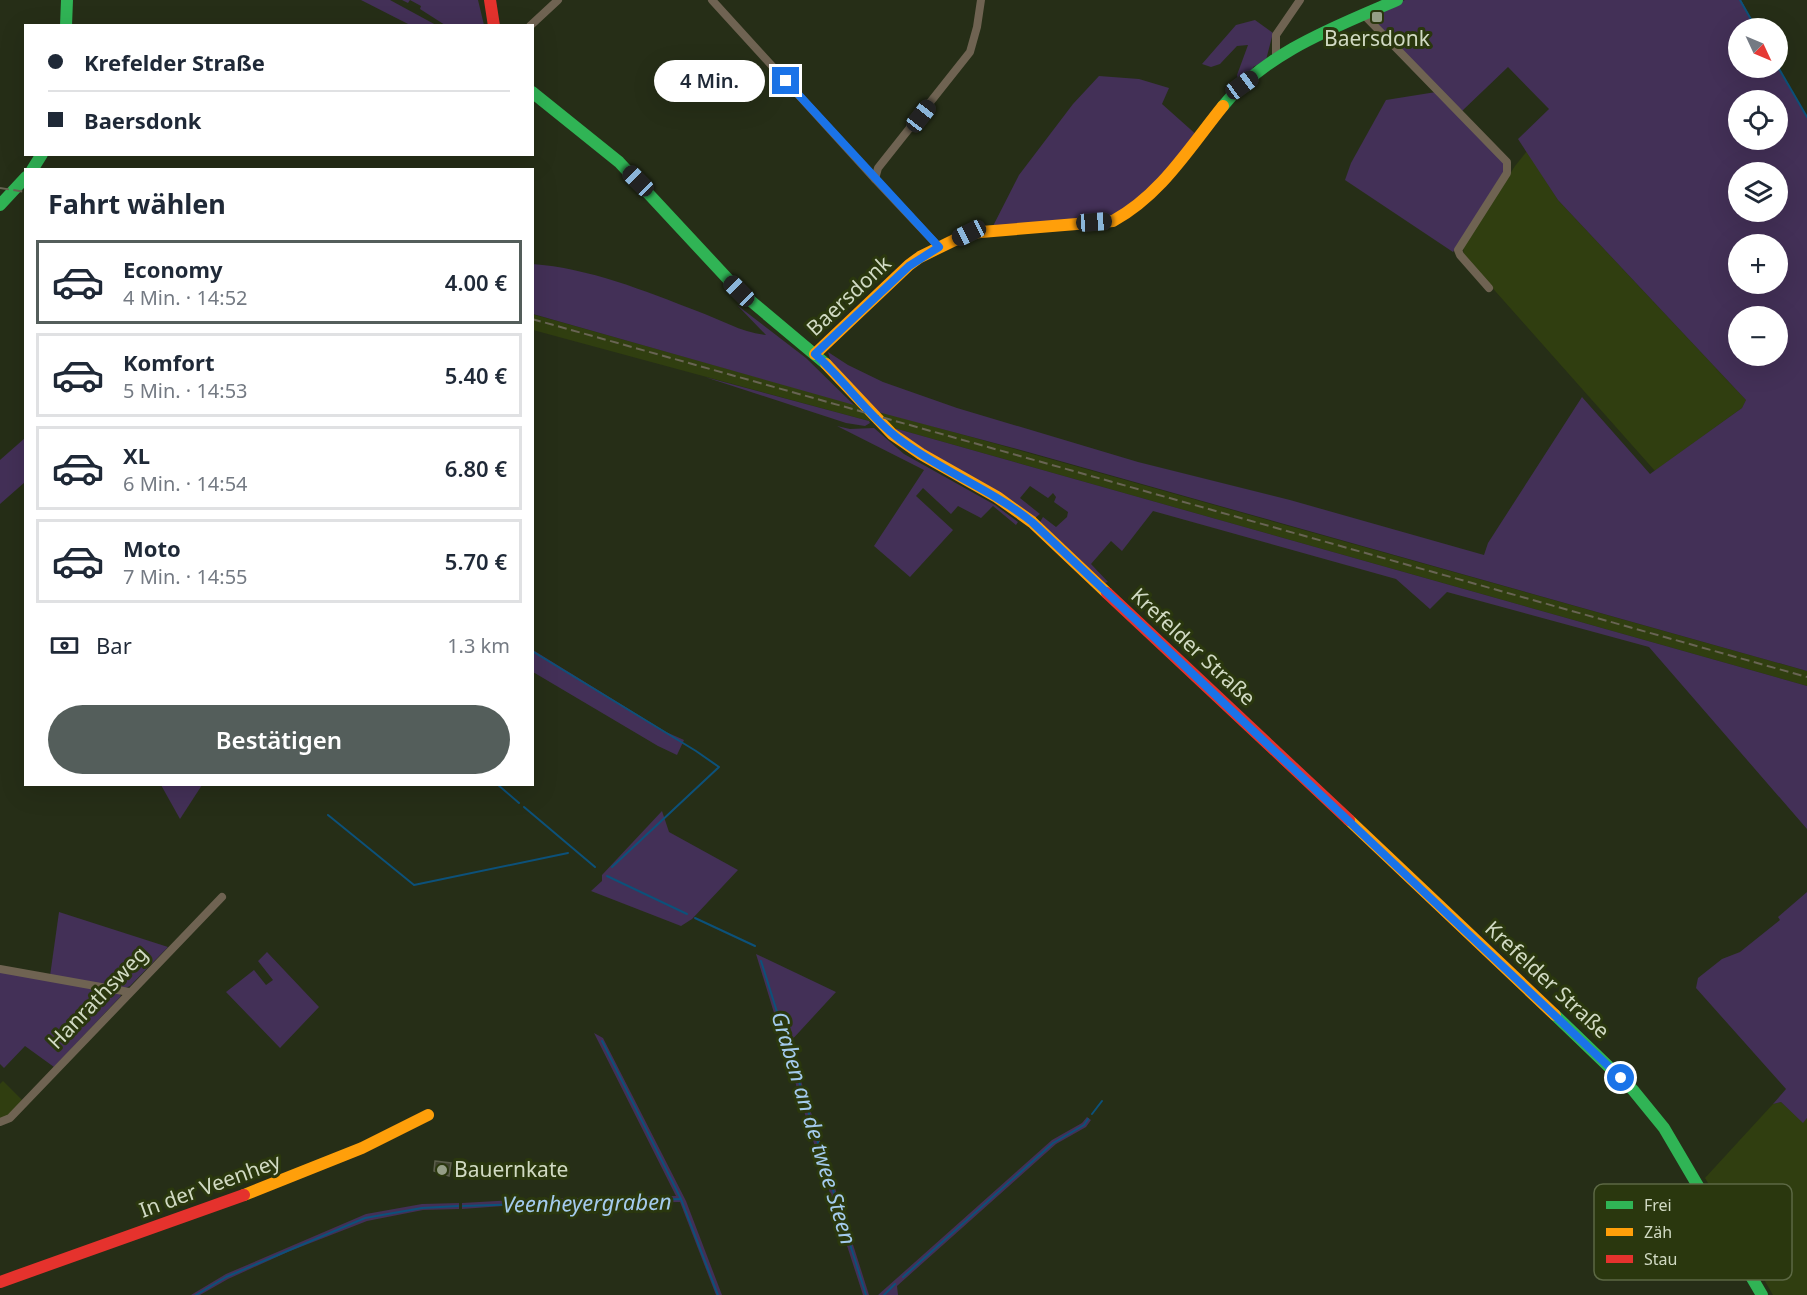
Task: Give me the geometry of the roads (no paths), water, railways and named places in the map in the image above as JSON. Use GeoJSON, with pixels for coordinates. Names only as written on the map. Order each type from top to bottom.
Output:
{"type":"FeatureCollection","features":[{"type":"Feature","properties":{"kind":"main road"},"geometry":{"type":"LineString","coordinates":[[66,24],[67,0]]}},
{"type":"Feature","properties":{"kind":"main road"},"geometry":{"type":"LineString","coordinates":[[490,0],[494,24]]}},
{"type":"Feature","properties":{"kind":"main road","name":"Baersdonk"},"geometry":{"type":"LineString","coordinates":[[815,354],[909,266],[939,247],[969,233],[1113,221],[1129,214],[1159,186],[1242,85],[1276,60],[1397,0]]}},
{"type":"Feature","properties":{"kind":"main road","name":"Krefelder Straße"},"geometry":{"type":"LineString","coordinates":[[534,94],[619,162],[739,291],[815,354],[885,428],[901,441],[997,497],[1032,522],[1609,1065],[1664,1128],[1697,1184]]}},
{"type":"Feature","properties":{"kind":"main road"},"geometry":{"type":"LineString","coordinates":[[0,205],[24,179]]}},
{"type":"Feature","properties":{"kind":"main road","name":"In der Veenhey"},"geometry":{"type":"LineString","coordinates":[[0,1282],[256,1191],[362,1148],[428,1115]]}},
{"type":"Feature","properties":{"kind":"main road","name":"Krefelder Straße"},"geometry":{"type":"LineString","coordinates":[[1753,1280],[1762,1295]]}},
{"type":"Feature","properties":{"kind":"street"},"geometry":{"type":"LineString","coordinates":[[533,24],[558,0]]}},
{"type":"Feature","properties":{"kind":"street"},"geometry":{"type":"LineString","coordinates":[[712,0],[939,247]]}},
{"type":"Feature","properties":{"kind":"street"},"geometry":{"type":"LineString","coordinates":[[875,179],[878,168],[970,52],[981,0]]}},
{"type":"Feature","properties":{"kind":"street"},"geometry":{"type":"LineString","coordinates":[[1276,60],[1276,35],[1300,0]]}},
{"type":"Feature","properties":{"kind":"street"},"geometry":{"type":"LineString","coordinates":[[1364,15],[1507,162],[1507,173],[1458,250],[1489,288]]}},
{"type":"Feature","properties":{"kind":"street","name":"Hanrathsweg"},"geometry":{"type":"LineString","coordinates":[[0,1122],[10,1118],[222,897]]}},
{"type":"Feature","properties":{"kind":"street"},"geometry":{"type":"LineString","coordinates":[[0,969],[129,992]]}},
{"type":"Feature","properties":{"kind":"waterway"},"geometry":{"type":"LineString","coordinates":[[1740,0],[1750,18]]}},
{"type":"Feature","properties":{"kind":"waterway"},"geometry":{"type":"LineString","coordinates":[[1784,78],[1807,117]]}},
{"type":"Feature","properties":{"kind":"waterway","name":"Graben an de twee Steen"},"geometry":{"type":"LineString","coordinates":[[534,652],[719,767],[612,867]]}},
{"type":"Feature","properties":{"kind":"waterway"},"geometry":{"type":"LineString","coordinates":[[499,786],[519,803]]}},
{"type":"Feature","properties":{"kind":"waterway"},"geometry":{"type":"LineString","coordinates":[[524,807],[595,867]]}},
{"type":"Feature","properties":{"kind":"waterway"},"geometry":{"type":"LineString","coordinates":[[328,815],[414,885],[568,853]]}},
{"type":"Feature","properties":{"kind":"waterway","name":"Graben an de twee Steen"},"geometry":{"type":"LineString","coordinates":[[607,876],[687,914]]}},
{"type":"Feature","properties":{"kind":"waterway","name":"Graben an de twee Steen"},"geometry":{"type":"LineString","coordinates":[[695,918],[755,946]]}},
{"type":"Feature","properties":{"kind":"waterway","name":"Graben an de twee Steen"},"geometry":{"type":"LineString","coordinates":[[761,961],[866,1295]]}},
{"type":"Feature","properties":{"kind":"waterway"},"geometry":{"type":"LineString","coordinates":[[602,1041],[681,1199]]}},
{"type":"Feature","properties":{"kind":"waterway"},"geometry":{"type":"LineString","coordinates":[[1092,1114],[1102,1101]]}},
{"type":"Feature","properties":{"kind":"waterway"},"geometry":{"type":"LineString","coordinates":[[903,1277],[1053,1143],[1084,1125],[1088,1119]]}},
{"type":"Feature","properties":{"kind":"waterway","name":"Veenheyergraben"},"geometry":{"type":"LineString","coordinates":[[463,1206],[681,1199],[718,1295]]}},
{"type":"Feature","properties":{"kind":"waterway","name":"Veenheyergraben"},"geometry":{"type":"LineString","coordinates":[[196,1295],[226,1277],[365,1218],[422,1208],[458,1206]]}},
{"type":"Feature","properties":{"kind":"waterway"},"geometry":{"type":"LineString","coordinates":[[884,1295],[895,1284]]}},
{"type":"Feature","properties":{"kind":"railway"},"geometry":{"type":"LineString","coordinates":[[0,188],[24,192]]}},
{"type":"Feature","properties":{"kind":"railway"},"geometry":{"type":"LineString","coordinates":[[534,320],[1807,677]]}},
{"type":"Feature","properties":{"kind":"place","name":"Baersdonk"},"geometry":{"type":"Point","coordinates":[1377,17]}},
{"type":"Feature","properties":{"kind":"place","name":"Bauernkate"},"geometry":{"type":"Point","coordinates":[442,1170]}}]}
